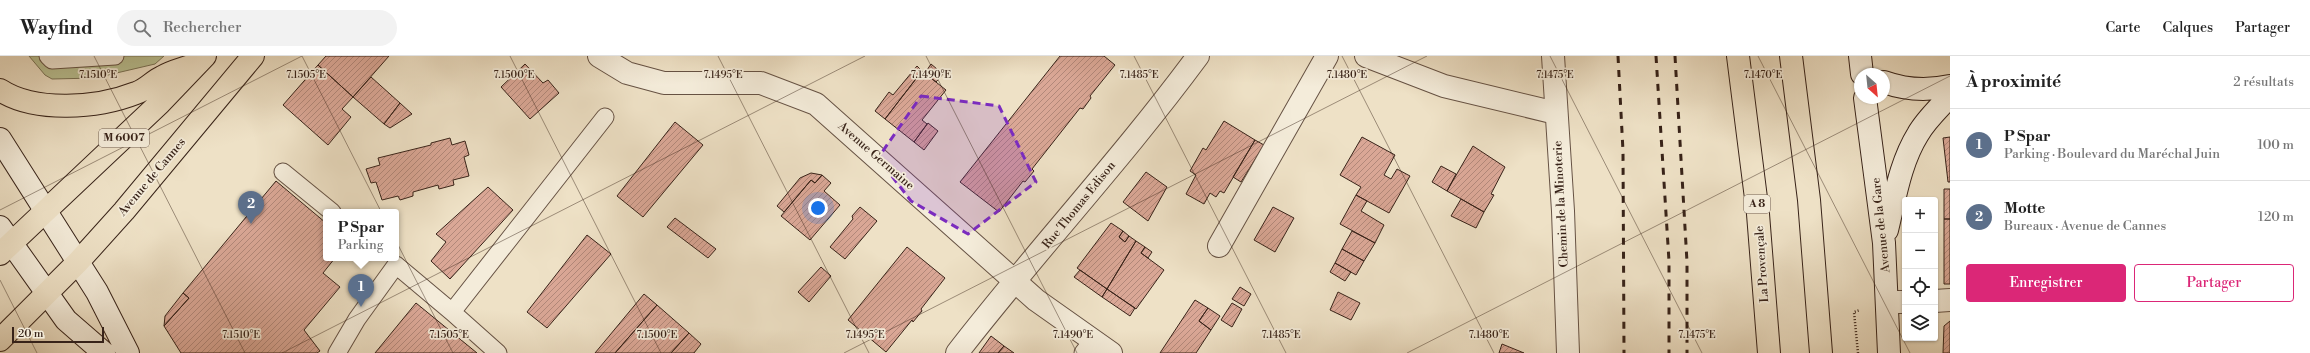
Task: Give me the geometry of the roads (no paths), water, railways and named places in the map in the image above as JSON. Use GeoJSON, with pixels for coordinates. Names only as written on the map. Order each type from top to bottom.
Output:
{"type":"FeatureCollection","features":[{"type":"Feature","properties":{"kind":"main road","name":"Avenue de Cannes"},"geometry":{"type":"LineString","coordinates":[[0,340],[78,262],[124,211],[253,56]]}},
{"type":"Feature","properties":{"kind":"main road","name":"La Provençale"},"geometry":{"type":"LineString","coordinates":[[1738,56],[1758,214],[1769,353]]}},
{"type":"Feature","properties":{"kind":"main road"},"geometry":{"type":"LineString","coordinates":[[1792,56],[1809,200],[1821,353]]}},
{"type":"Feature","properties":{"kind":"main road"},"geometry":{"type":"LineString","coordinates":[[0,90],[36,104],[56,106],[93,103],[138,93],[163,76],[202,60]]}},
{"type":"Feature","properties":{"kind":"main road","name":"M 6007"},"geometry":{"type":"LineString","coordinates":[[4,242],[46,209],[160,103],[202,60]]}},
{"type":"Feature","properties":{"kind":"street","name":"Avenue Germaine"},"geometry":{"type":"LineString","coordinates":[[599,56],[626,72],[664,83],[761,83],[816,104],[1088,346],[1111,353]]}},
{"type":"Feature","properties":{"kind":"street","name":"Rue Thomas Edison"},"geometry":{"type":"LineString","coordinates":[[957,353],[1165,100],[1198,56]]}},
{"type":"Feature","properties":{"kind":"street"},"geometry":{"type":"LineString","coordinates":[[1219,246],[1327,56]]}},
{"type":"Feature","properties":{"kind":"street"},"geometry":{"type":"LineString","coordinates":[[1366,56],[1444,86],[1556,113]]}},
{"type":"Feature","properties":{"kind":"street","name":"Chemin de la Minoterie"},"geometry":{"type":"LineString","coordinates":[[1553,56],[1563,211],[1568,353]]}},
{"type":"Feature","properties":{"kind":"street"},"geometry":{"type":"LineString","coordinates":[[1860,56],[1861,68]]}},
{"type":"Feature","properties":{"kind":"street"},"geometry":{"type":"LineString","coordinates":[[1890,84],[1898,87],[1915,89],[1950,86]]}},
{"type":"Feature","properties":{"kind":"street"},"geometry":{"type":"LineString","coordinates":[[1884,243],[1899,182],[1909,150],[1927,120],[1950,96]]}},
{"type":"Feature","properties":{"kind":"street","name":"Avenue de la Gare"},"geometry":{"type":"LineString","coordinates":[[1866,104],[1884,243],[1896,302],[1889,353]]}},
{"type":"Feature","properties":{"kind":"street"},"geometry":{"type":"LineString","coordinates":[[0,139],[46,209],[97,292],[128,353]]}},
{"type":"Feature","properties":{"kind":"street"},"geometry":{"type":"LineString","coordinates":[[4,242],[66,320],[104,353]]}},
{"type":"Feature","properties":{"kind":"street"},"geometry":{"type":"LineString","coordinates":[[1938,301],[1950,300]]}},
{"type":"Feature","properties":{"kind":"lane"},"geometry":{"type":"LineString","coordinates":[[48,56],[52,60],[115,56]]}},
{"type":"Feature","properties":{"kind":"lane"},"geometry":{"type":"LineString","coordinates":[[452,312],[605,117]]}},
{"type":"Feature","properties":{"kind":"lane"},"geometry":{"type":"LineString","coordinates":[[283,172],[328,209]]}},
{"type":"Feature","properties":{"kind":"lane"},"geometry":{"type":"LineString","coordinates":[[337,353],[392,262],[498,353]]}},
{"type":"Feature","properties":{"kind":"railway"},"geometry":{"type":"LineString","coordinates":[[1618,56],[1623,151],[1624,353]]}},
{"type":"Feature","properties":{"kind":"railway"},"geometry":{"type":"LineString","coordinates":[[1656,56],[1669,261],[1669,353]]}},
{"type":"Feature","properties":{"kind":"railway"},"geometry":{"type":"LineString","coordinates":[[1675,56],[1687,262],[1687,353]]}},
{"type":"Feature","properties":{"kind":"place","name":"Motte"},"geometry":{"type":"Point","coordinates":[251,224]}},
{"type":"Feature","properties":{"kind":"place","name":"P Spar"},"geometry":{"type":"Point","coordinates":[361,307]}}]}
